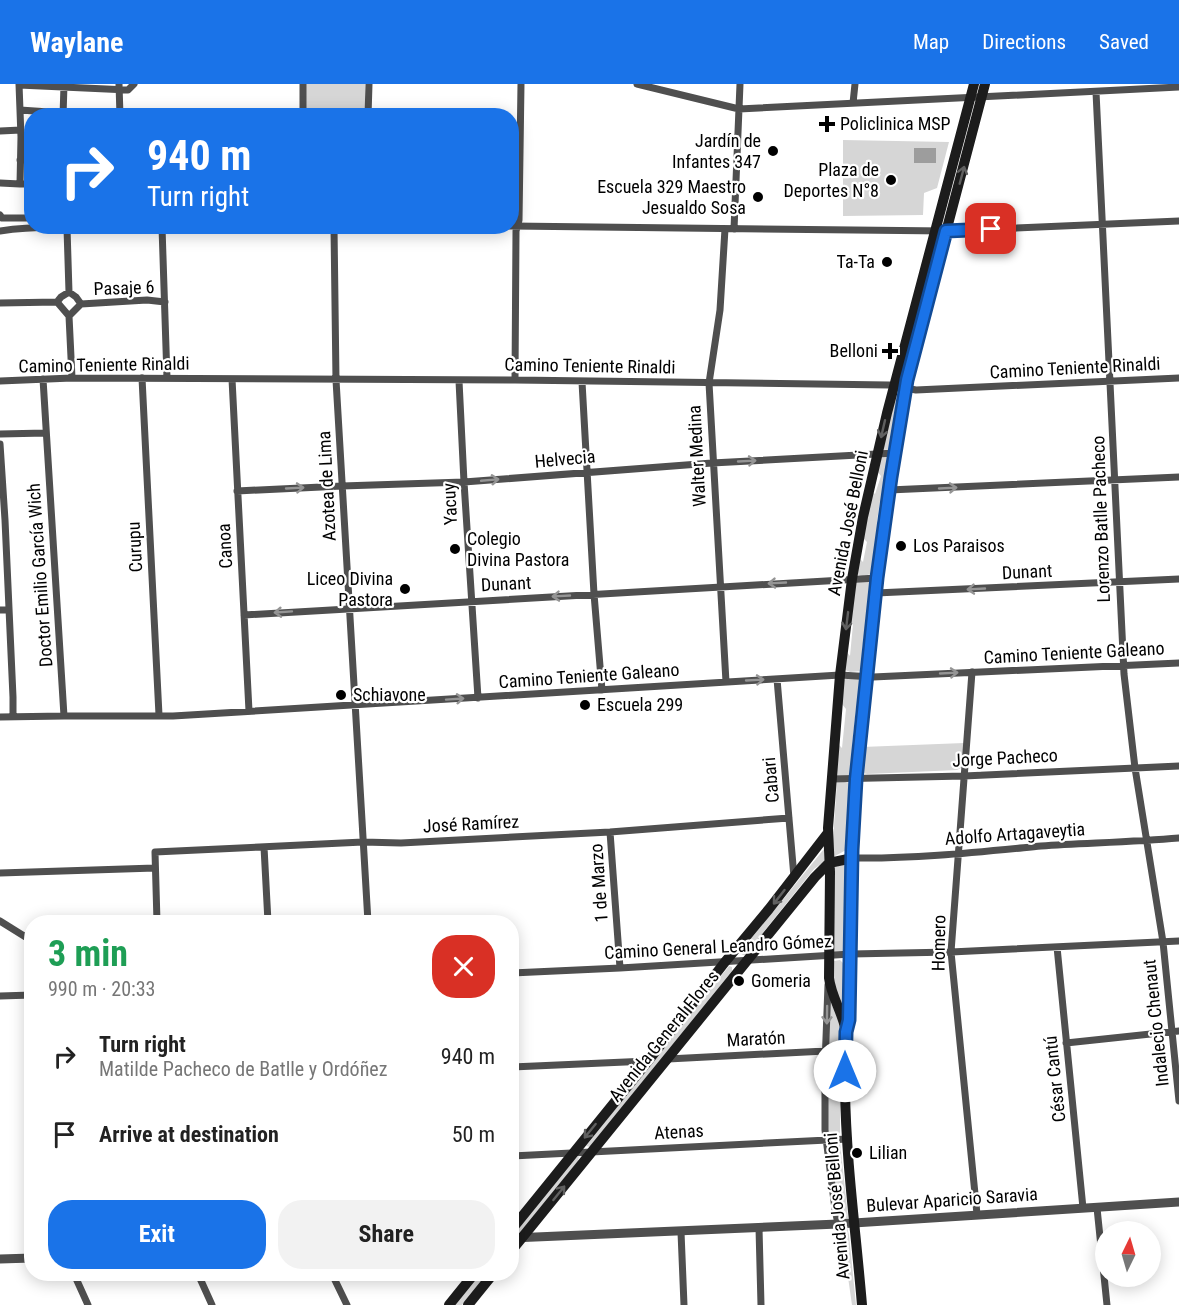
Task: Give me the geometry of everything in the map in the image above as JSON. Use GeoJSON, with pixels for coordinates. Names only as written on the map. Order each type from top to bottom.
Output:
{"type":"FeatureCollection","features":[{"type":"Feature","properties":{"kind":"main road","name":"Avenida José Belloni"},"geometry":{"type":"LineString","coordinates":[[974,84],[977,97]]}},
{"type":"Feature","properties":{"kind":"main road","name":"Avenida José Belloni"},"geometry":{"type":"LineString","coordinates":[[846,1032],[829,980],[827,834],[840,675],[852,579],[863,517],[894,386],[941,231],[977,97],[986,84]]}},
{"type":"Feature","properties":{"kind":"main road","name":"Avenida José Belloni"},"geometry":{"type":"LineString","coordinates":[[862,1305],[846,1112],[845,1050],[849,1020],[856,779],[877,578],[889,490],[906,389],[941,231]]}},
{"type":"Feature","properties":{"kind":"main road","name":"Avenida General Flores"},"geometry":{"type":"LineString","coordinates":[[519,1220],[827,834]]}},
{"type":"Feature","properties":{"kind":"main road"},"geometry":{"type":"LineString","coordinates":[[829,863],[852,858]]}},
{"type":"Feature","properties":{"kind":"main road","name":"Avenida General Flores"},"geometry":{"type":"LineString","coordinates":[[519,1236],[592,1152],[746,961],[829,863]]}},
{"type":"Feature","properties":{"kind":"main road"},"geometry":{"type":"LineString","coordinates":[[449,1305],[468,1281]]}},
{"type":"Feature","properties":{"kind":"main road"},"geometry":{"type":"LineString","coordinates":[[468,1305],[487,1281]]}},
{"type":"Feature","properties":{"kind":"street"},"geometry":{"type":"LineString","coordinates":[[20,184],[19,85],[119,87],[128,90],[134,84]]}},
{"type":"Feature","properties":{"kind":"street"},"geometry":{"type":"LineString","coordinates":[[303,84],[303,108]]}},
{"type":"Feature","properties":{"kind":"street"},"geometry":{"type":"LineString","coordinates":[[368,108],[369,84]]}},
{"type":"Feature","properties":{"kind":"street"},"geometry":{"type":"LineString","coordinates":[[519,220],[520,84]]}},
{"type":"Feature","properties":{"kind":"street"},"geometry":{"type":"LineString","coordinates":[[637,84],[739,109],[1179,87]]}},
{"type":"Feature","properties":{"kind":"street"},"geometry":{"type":"LineString","coordinates":[[734,229],[740,84]]}},
{"type":"Feature","properties":{"kind":"street"},"geometry":{"type":"LineString","coordinates":[[853,103],[855,84]]}},
{"type":"Feature","properties":{"kind":"street"},"geometry":{"type":"LineString","coordinates":[[63,108],[64,86]]}},
{"type":"Feature","properties":{"kind":"street"},"geometry":{"type":"LineString","coordinates":[[119,87],[120,108]]}},
{"type":"Feature","properties":{"kind":"street","name":"Lorenzo Batlle Pacheco"},"geometry":{"type":"LineString","coordinates":[[1096,92],[1123,666],[1135,768],[1163,942]]}},
{"type":"Feature","properties":{"kind":"street"},"geometry":{"type":"LineString","coordinates":[[20,110],[24,110]]}},
{"type":"Feature","properties":{"kind":"street"},"geometry":{"type":"LineString","coordinates":[[0,131],[24,134]]}},
{"type":"Feature","properties":{"kind":"street"},"geometry":{"type":"LineString","coordinates":[[0,183],[24,184]]}},
{"type":"Feature","properties":{"kind":"street"},"geometry":{"type":"LineString","coordinates":[[0,214],[2,218],[24,218]]}},
{"type":"Feature","properties":{"kind":"street"},"geometry":{"type":"LineString","coordinates":[[519,226],[941,231],[1179,221]]}},
{"type":"Feature","properties":{"kind":"street"},"geometry":{"type":"LineString","coordinates":[[0,231],[24,228]]}},
{"type":"Feature","properties":{"kind":"street","name":"Walter Medina"},"geometry":{"type":"LineString","coordinates":[[725,229],[720,310],[709,382],[726,682]]}},
{"type":"Feature","properties":{"kind":"street"},"geometry":{"type":"LineString","coordinates":[[67,234],[69,292]]}},
{"type":"Feature","properties":{"kind":"street"},"geometry":{"type":"LineString","coordinates":[[162,234],[167,378]]}},
{"type":"Feature","properties":{"kind":"street","name":"Azotea de Lima"},"geometry":{"type":"LineString","coordinates":[[334,234],[336,380],[368,915]]}},
{"type":"Feature","properties":{"kind":"street"},"geometry":{"type":"LineString","coordinates":[[514,380],[516,234]]}},
{"type":"Feature","properties":{"kind":"street","name":"Pasaje 6"},"geometry":{"type":"LineString","coordinates":[[57,302],[69,292],[81,304],[147,300],[165,302]]}},
{"type":"Feature","properties":{"kind":"street"},"geometry":{"type":"LineString","coordinates":[[0,303],[57,302],[69,316],[72,378]]}},
{"type":"Feature","properties":{"kind":"street"},"geometry":{"type":"LineString","coordinates":[[69,316],[81,304]]}},
{"type":"Feature","properties":{"kind":"street","name":"Camino Teniente Rinaldi"},"geometry":{"type":"LineString","coordinates":[[0,381],[72,378],[514,380],[894,386],[916,390],[1179,378]]}},
{"type":"Feature","properties":{"kind":"street","name":"Curupu"},"geometry":{"type":"LineString","coordinates":[[142,378],[159,715]]}},
{"type":"Feature","properties":{"kind":"street","name":"Doctor Emilio García Wich"},"geometry":{"type":"LineString","coordinates":[[43,379],[64,716]]}},
{"type":"Feature","properties":{"kind":"street","name":"Canoa"},"geometry":{"type":"LineString","coordinates":[[232,379],[249,711]]}},
{"type":"Feature","properties":{"kind":"street","name":"Yacuy"},"geometry":{"type":"LineString","coordinates":[[459,381],[478,698]]}},
{"type":"Feature","properties":{"kind":"street"},"geometry":{"type":"LineString","coordinates":[[582,382],[602,690]]}},
{"type":"Feature","properties":{"kind":"street"},"geometry":{"type":"LineString","coordinates":[[0,434],[46,433]]}},
{"type":"Feature","properties":{"kind":"street"},"geometry":{"type":"LineString","coordinates":[[0,444],[13,717]]}},
{"type":"Feature","properties":{"kind":"street","name":"Helvecia"},"geometry":{"type":"LineString","coordinates":[[237,491],[464,482],[712,463],[895,453]]}},
{"type":"Feature","properties":{"kind":"street"},"geometry":{"type":"LineString","coordinates":[[889,490],[1179,477]]}},
{"type":"Feature","properties":{"kind":"street","name":"Dunant"},"geometry":{"type":"LineString","coordinates":[[244,615],[877,578]]}},
{"type":"Feature","properties":{"kind":"street","name":"Dunant"},"geometry":{"type":"LineString","coordinates":[[876,593],[1179,579]]}},
{"type":"Feature","properties":{"kind":"street"},"geometry":{"type":"LineString","coordinates":[[0,610],[9,610]]}},
{"type":"Feature","properties":{"kind":"street","name":"Camino Teniente Galeano"},"geometry":{"type":"LineString","coordinates":[[0,717],[173,716],[840,675],[867,676],[1179,663]]}},
{"type":"Feature","properties":{"kind":"street","name":"Homero"},"geometry":{"type":"LineString","coordinates":[[972,672],[951,952],[977,1214]]}},
{"type":"Feature","properties":{"kind":"street","name":"Cabari"},"geometry":{"type":"LineString","coordinates":[[777,679],[794,878]]}},
{"type":"Feature","properties":{"kind":"street","name":"Jorge Pacheco"},"geometry":{"type":"LineString","coordinates":[[831,779],[964,776],[1179,766]]}},
{"type":"Feature","properties":{"kind":"street","name":"José Ramírez"},"geometry":{"type":"LineString","coordinates":[[155,868],[155,852],[363,842],[401,843],[610,832],[789,818]]}},
{"type":"Feature","properties":{"kind":"street","name":"1 de Marzo"},"geometry":{"type":"LineString","coordinates":[[610,832],[620,968]]}},
{"type":"Feature","properties":{"kind":"street","name":"Adolfo Artagaveytia"},"geometry":{"type":"LineString","coordinates":[[852,858],[1179,838]]}},
{"type":"Feature","properties":{"kind":"street"},"geometry":{"type":"LineString","coordinates":[[264,847],[268,915]]}},
{"type":"Feature","properties":{"kind":"street"},"geometry":{"type":"LineString","coordinates":[[0,873],[155,868],[157,915]]}},
{"type":"Feature","properties":{"kind":"street"},"geometry":{"type":"LineString","coordinates":[[0,921],[24,936]]}},
{"type":"Feature","properties":{"kind":"street","name":"Camino General Leandro Gómez"},"geometry":{"type":"LineString","coordinates":[[519,973],[830,955],[951,952],[1179,941]]}},
{"type":"Feature","properties":{"kind":"street","name":"Indalecio Chenaut"},"geometry":{"type":"LineString","coordinates":[[1163,942],[1176,1031],[1179,1101]]}},
{"type":"Feature","properties":{"kind":"street","name":"César Cantú"},"geometry":{"type":"LineString","coordinates":[[1057,947],[1083,1208]]}},
{"type":"Feature","properties":{"kind":"street","name":"Avenida José Belloni"},"geometry":{"type":"LineString","coordinates":[[829,980],[826,1140],[838,1224]]}},
{"type":"Feature","properties":{"kind":"street"},"geometry":{"type":"LineString","coordinates":[[0,996],[24,995]]}},
{"type":"Feature","properties":{"kind":"street"},"geometry":{"type":"LineString","coordinates":[[1066,1043],[1176,1031]]}},
{"type":"Feature","properties":{"kind":"street","name":"Maratón"},"geometry":{"type":"LineString","coordinates":[[668,1059],[845,1050]]}},
{"type":"Feature","properties":{"kind":"street"},"geometry":{"type":"LineString","coordinates":[[519,1067],[648,1061]]}},
{"type":"Feature","properties":{"kind":"street","name":"Atenas"},"geometry":{"type":"LineString","coordinates":[[519,1156],[848,1139]]}},
{"type":"Feature","properties":{"kind":"street","name":"Bulevar Aparicio Saravia"},"geometry":{"type":"LineString","coordinates":[[519,1238],[838,1224],[1179,1202]]}},
{"type":"Feature","properties":{"kind":"street"},"geometry":{"type":"LineString","coordinates":[[1097,1208],[1107,1305]]}},
{"type":"Feature","properties":{"kind":"street"},"geometry":{"type":"LineString","coordinates":[[759,1228],[761,1305]]}},
{"type":"Feature","properties":{"kind":"street"},"geometry":{"type":"LineString","coordinates":[[681,1232],[684,1305]]}},
{"type":"Feature","properties":{"kind":"street"},"geometry":{"type":"LineString","coordinates":[[0,1259],[24,1258]]}},
{"type":"Feature","properties":{"kind":"street"},"geometry":{"type":"LineString","coordinates":[[77,1281],[88,1305]]}},
{"type":"Feature","properties":{"kind":"street"},"geometry":{"type":"LineString","coordinates":[[201,1281],[212,1305]]}},
{"type":"Feature","properties":{"kind":"street"},"geometry":{"type":"LineString","coordinates":[[335,1281],[347,1305]]}},
{"type":"Feature","properties":{"kind":"shaded area"},"geometry":{"type":"Polygon","coordinates":[[[306,84],[365,84],[365,108],[306,108],[306,84]]]}},
{"type":"Feature","properties":{"kind":"shaded area","name":"Plaza de Deportes N°8"},"geometry":{"type":"Polygon","coordinates":[[[843,140],[949,142],[937,188],[924,193],[923,215],[843,216],[843,140]]]}},
{"type":"Feature","properties":{"kind":"shaded area"},"geometry":{"type":"Polygon","coordinates":[[[914,148],[936,148],[936,163],[914,163],[914,148]]]}},
{"type":"Feature","properties":{"kind":"shaded area"},"geometry":{"type":"Polygon","coordinates":[[[896,392],[903,394],[892,449],[884,450],[883,449],[896,392]]]}},
{"type":"Feature","properties":{"kind":"shaded area"},"geometry":{"type":"Polygon","coordinates":[[[882,455],[889,456],[885,505],[880,501],[877,521],[881,527],[874,571],[861,576],[857,574],[859,558],[863,562],[867,542],[862,537],[871,491],[875,494],[881,476],[877,471],[882,455]]]}},
{"type":"Feature","properties":{"kind":"shaded area"},"geometry":{"type":"Polygon","coordinates":[[[856,582],[873,583],[869,633],[865,629],[862,651],[867,657],[863,671],[850,672],[845,670],[846,651],[850,656],[853,624],[850,620],[856,582]]]}},
{"type":"Feature","properties":{"kind":"shaded area"},"geometry":{"type":"Polygon","coordinates":[[[847,678],[861,679],[864,682],[861,711],[856,708],[852,746],[857,750],[853,775],[836,776],[838,744],[842,748],[846,709],[842,704],[844,680],[847,678]]]}},
{"type":"Feature","properties":{"kind":"shaded area"},"geometry":{"type":"Polygon","coordinates":[[[964,743],[962,765],[957,770],[862,773],[862,747],[964,743]]]}},
{"type":"Feature","properties":{"kind":"shaded area"},"geometry":{"type":"Polygon","coordinates":[[[837,782],[851,784],[848,849],[835,856],[832,854],[837,782]]]}},
{"type":"Feature","properties":{"kind":"shaded area"},"geometry":{"type":"Polygon","coordinates":[[[824,849],[825,861],[814,869],[745,955],[742,955],[741,951],[824,849]]]}},
{"type":"Feature","properties":{"kind":"shaded area"},"geometry":{"type":"Polygon","coordinates":[[[847,864],[846,946],[843,952],[834,952],[834,867],[847,864]]]}},
{"type":"Feature","properties":{"kind":"shaded area"},"geometry":{"type":"Polygon","coordinates":[[[840,960],[845,965],[846,1026],[833,987],[832,963],[840,960]]]}},
{"type":"Feature","properties":{"kind":"shaded area"},"geometry":{"type":"Polygon","coordinates":[[[729,966],[732,967],[732,971],[590,1147],[586,1146],[729,966]]]}},
{"type":"Feature","properties":{"kind":"shaded area"},"geometry":{"type":"Polygon","coordinates":[[[829,999],[840,1022],[840,1045],[835,1049],[829,1048],[829,999]]]}},
{"type":"Feature","properties":{"kind":"shaded area"},"geometry":{"type":"Polygon","coordinates":[[[830,1053],[836,1053],[840,1057],[840,1132],[832,1135],[828,1132],[828,1059],[830,1053]]]}},
{"type":"Feature","properties":{"kind":"shaded area"},"geometry":{"type":"Polygon","coordinates":[[[840,1142],[848,1219],[840,1219],[829,1146],[831,1143],[840,1142]]]}},
{"type":"Feature","properties":{"kind":"shaded area"},"geometry":{"type":"Polygon","coordinates":[[[575,1156],[579,1157],[519,1234],[519,1228],[575,1156]]]}},
{"type":"Feature","properties":{"kind":"shaded area"},"geometry":{"type":"Polygon","coordinates":[[[847,1227],[856,1305],[852,1305],[841,1228],[847,1227]]]}},
{"type":"Feature","properties":{"kind":"shaded area"},"geometry":{"type":"Polygon","coordinates":[[[474,1281],[481,1281],[462,1305],[454,1305],[474,1281]]]}},
{"type":"Feature","properties":{"kind":"place","name":"Policlinica MSP"},"geometry":{"type":"Point","coordinates":[827,124]}},
{"type":"Feature","properties":{"kind":"place","name":"Jardín de Infantes 347"},"geometry":{"type":"Point","coordinates":[773,151]}},
{"type":"Feature","properties":{"kind":"place","name":"Plaza de Deportes N°8"},"geometry":{"type":"Point","coordinates":[891,180]}},
{"type":"Feature","properties":{"kind":"place","name":"Escuela 329 Maestro Jesualdo Sosa"},"geometry":{"type":"Point","coordinates":[758,197]}},
{"type":"Feature","properties":{"kind":"place","name":"Ta-Ta"},"geometry":{"type":"Point","coordinates":[887,262]}},
{"type":"Feature","properties":{"kind":"place","name":"Belloni"},"geometry":{"type":"Point","coordinates":[890,351]}},
{"type":"Feature","properties":{"kind":"place","name":"Los Paraisos"},"geometry":{"type":"Point","coordinates":[901,546]}},
{"type":"Feature","properties":{"kind":"place","name":"Colegio Divina Pastora"},"geometry":{"type":"Point","coordinates":[455,549]}},
{"type":"Feature","properties":{"kind":"place","name":"Liceo Divina Pastora"},"geometry":{"type":"Point","coordinates":[405,589]}},
{"type":"Feature","properties":{"kind":"place","name":"Schiavone"},"geometry":{"type":"Point","coordinates":[341,695]}},
{"type":"Feature","properties":{"kind":"place","name":"Escuela 299"},"geometry":{"type":"Point","coordinates":[585,705]}},
{"type":"Feature","properties":{"kind":"place","name":"Gomeria"},"geometry":{"type":"Point","coordinates":[739,981]}},
{"type":"Feature","properties":{"kind":"place","name":"Lilian"},"geometry":{"type":"Point","coordinates":[857,1153]}},
{"type":"Feature","properties":{"kind":"route"},"geometry":{"type":"LineString","coordinates":[[845,1071],[846,1032],[849,1020],[852,850],[856,779],[877,578],[907,380],[946,231],[991,229]]}}]}
